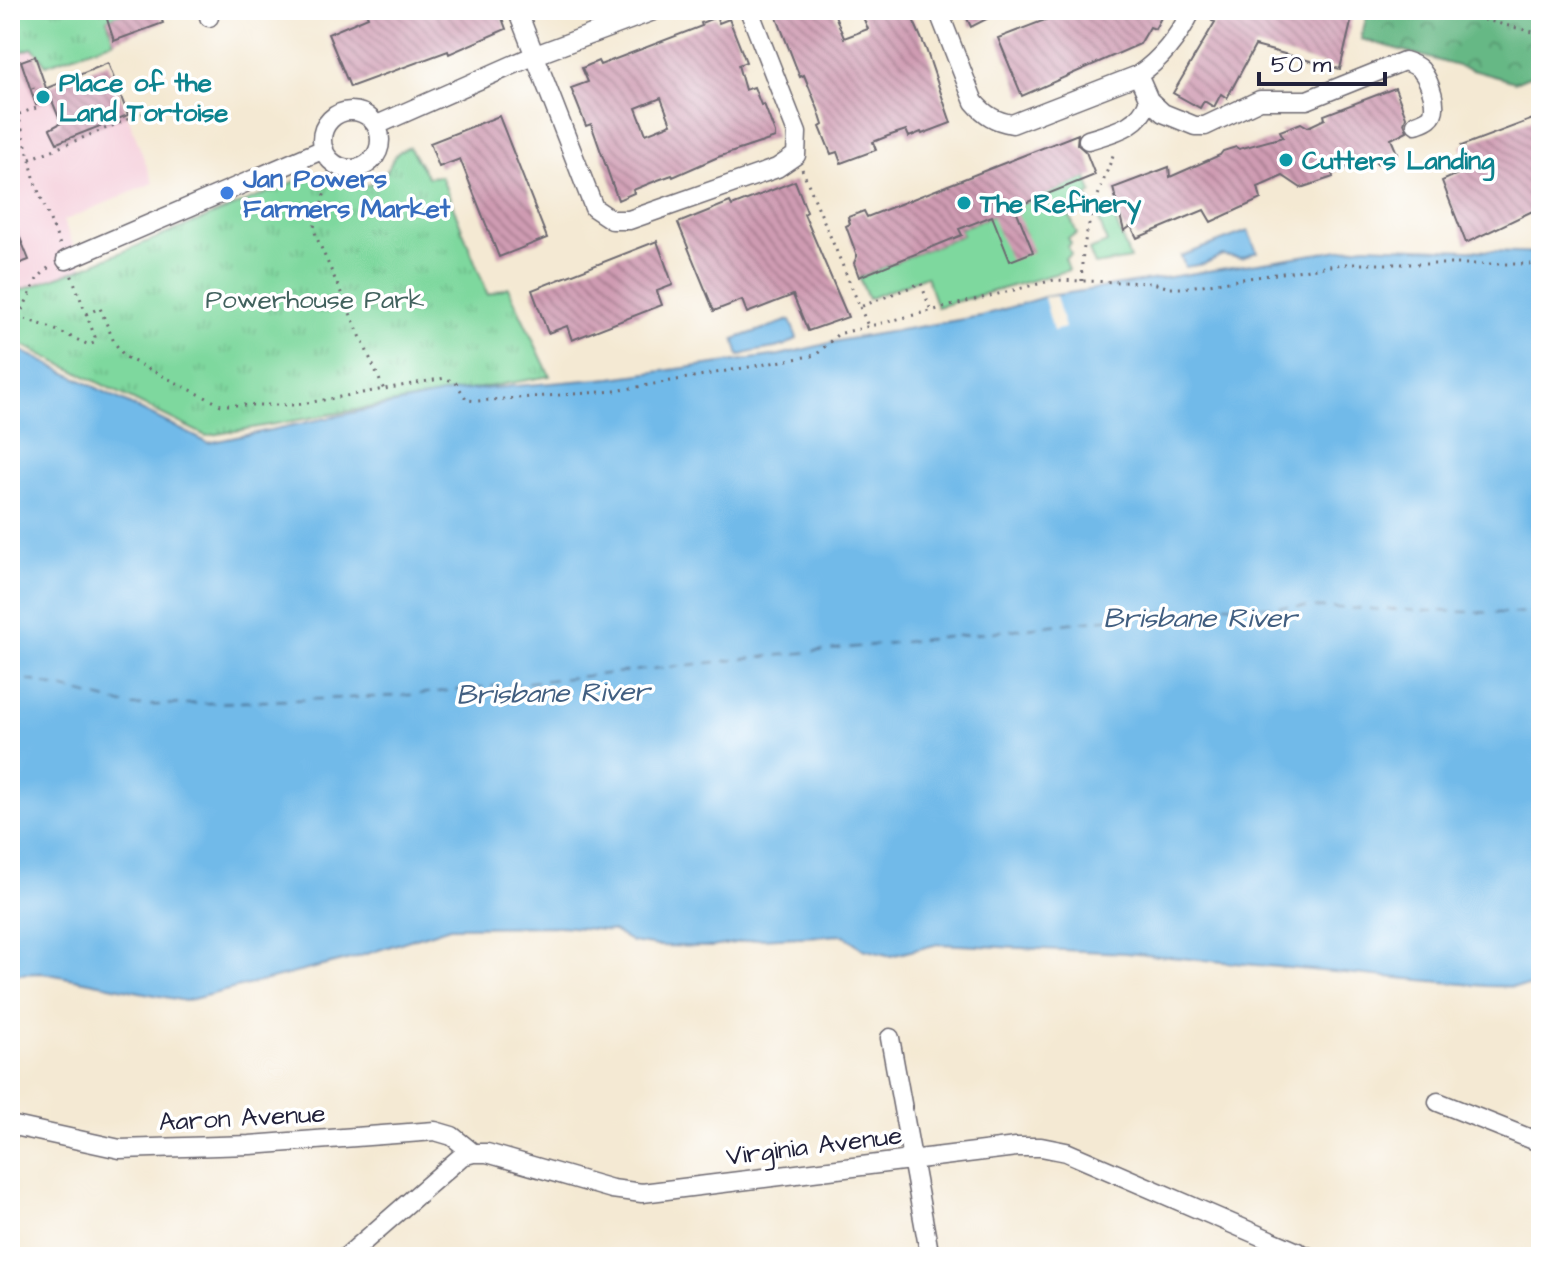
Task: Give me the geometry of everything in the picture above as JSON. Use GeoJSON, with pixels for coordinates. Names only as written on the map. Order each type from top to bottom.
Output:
{"type":"FeatureCollection","features":[{"type":"Feature","properties":{"kind":"street"},"geometry":{"type":"LineString","coordinates":[[517,10],[594,208],[612,220],[629,220],[748,179],[777,168],[796,155],[797,133],[749,10]]}},
{"type":"Feature","properties":{"kind":"street"},"geometry":{"type":"LineString","coordinates":[[377,125],[533,56],[656,10]]}},
{"type":"Feature","properties":{"kind":"street"},"geometry":{"type":"LineString","coordinates":[[938,10],[974,102],[995,121],[1012,124],[1138,75],[1165,52],[1192,10]]}},
{"type":"Feature","properties":{"kind":"street"},"geometry":{"type":"LineString","coordinates":[[1138,75],[1149,100],[1163,113],[1195,126],[1205,126],[1260,100],[1307,100],[1404,61],[1414,64],[1423,73],[1434,100],[1434,111],[1429,118],[1416,124]]}},
{"type":"Feature","properties":{"kind":"street"},"geometry":{"type":"LineString","coordinates":[[1088,140],[1134,122],[1144,112],[1149,100]]}},
{"type":"Feature","properties":{"kind":"street"},"geometry":{"type":"LineString","coordinates":[[354,110],[363,113],[377,125],[380,144],[377,154],[363,167],[353,169],[335,164],[324,149],[324,129],[336,115],[354,110]]}},
{"type":"Feature","properties":{"kind":"street"},"geometry":{"type":"LineString","coordinates":[[66,260],[324,149]]}},
{"type":"Feature","properties":{"kind":"street"},"geometry":{"type":"LineString","coordinates":[[890,1038],[930,1257]]}},
{"type":"Feature","properties":{"kind":"street"},"geometry":{"type":"LineString","coordinates":[[1438,1102],[1541,1143]]}},
{"type":"Feature","properties":{"kind":"street","name":"Aaron Avenue"},"geometry":{"type":"LineString","coordinates":[[10,1125],[120,1149],[250,1145],[435,1131],[452,1136],[473,1153]]}},
{"type":"Feature","properties":{"kind":"street","name":"Virginia Avenue"},"geometry":{"type":"LineString","coordinates":[[473,1153],[487,1153],[612,1189],[642,1193],[1016,1147],[1041,1147],[1066,1152],[1309,1257]]}},
{"type":"Feature","properties":{"kind":"street"},"geometry":{"type":"LineString","coordinates":[[356,1255],[462,1156],[473,1153]]}},
{"type":"Feature","properties":{"kind":"path"},"geometry":{"type":"LineString","coordinates":[[1445,10],[1541,34]]}},
{"type":"Feature","properties":{"kind":"path"},"geometry":{"type":"LineString","coordinates":[[10,82],[36,185],[95,337],[94,343],[89,345],[10,314]]}},
{"type":"Feature","properties":{"kind":"path"},"geometry":{"type":"LineString","coordinates":[[19,114],[39,107],[33,88]]}},
{"type":"Feature","properties":{"kind":"path"},"geometry":{"type":"LineString","coordinates":[[30,159],[144,113]]}},
{"type":"Feature","properties":{"kind":"path"},"geometry":{"type":"LineString","coordinates":[[796,155],[868,326]]}},
{"type":"Feature","properties":{"kind":"path"},"geometry":{"type":"LineString","coordinates":[[329,179],[314,227],[316,236],[384,390]]}},
{"type":"Feature","properties":{"kind":"path"},"geometry":{"type":"LineString","coordinates":[[1082,281],[1081,262],[1093,214]]}},
{"type":"Feature","properties":{"kind":"path"},"geometry":{"type":"LineString","coordinates":[[19,317],[37,279],[48,267],[66,260]]}},
{"type":"Feature","properties":{"kind":"path"},"geometry":{"type":"LineString","coordinates":[[86,314],[100,308],[114,342],[125,357],[221,405],[296,405],[445,378],[456,383],[467,400],[477,401],[615,391],[816,355],[838,334],[1054,280],[1153,283],[1182,288],[1343,264],[1541,264]]}},
{"type":"Feature","properties":{"kind":"path"},"geometry":{"type":"LineString","coordinates":[[860,307],[921,283],[932,311]]}},
{"type":"Feature","properties":{"kind":"shaded area"},"geometry":{"type":"Polygon","coordinates":[[[33,48],[46,87],[108,63],[153,183],[63,221],[83,268],[10,294],[10,49],[33,48]]]}},
{"type":"Feature","properties":{"kind":"green space"},"geometry":{"type":"Polygon","coordinates":[[[10,10],[131,10],[107,19],[114,41],[46,65],[33,48],[16,53],[14,48],[10,49],[10,10]]]}},
{"type":"Feature","properties":{"kind":"green space"},"geometry":{"type":"Polygon","coordinates":[[[1368,10],[1541,10],[1541,71],[1515,82],[1361,39],[1368,10]]]}},
{"type":"Feature","properties":{"kind":"green space","name":"Powerhouse Park"},"geometry":{"type":"Polygon","coordinates":[[[409,147],[428,177],[441,176],[488,295],[508,287],[550,376],[206,436],[10,339],[10,294],[83,268],[316,173],[348,186],[365,186],[381,178],[394,157],[409,147]]]}},
{"type":"Feature","properties":{"kind":"green space"},"geometry":{"type":"Polygon","coordinates":[[[1087,178],[1092,193],[1087,196],[1091,207],[1070,217],[1077,234],[1068,238],[1071,255],[1065,258],[1069,270],[937,307],[926,276],[868,299],[859,277],[962,235],[959,229],[1087,178]]]}},
{"type":"Feature","properties":{"kind":"green space"},"geometry":{"type":"Polygon","coordinates":[[[1113,214],[1130,259],[1095,265],[1089,250],[1107,243],[1099,220],[1113,214]]]}},
{"type":"Feature","properties":{"kind":"water"},"geometry":{"type":"Polygon","coordinates":[[[1248,231],[1257,252],[1242,258],[1222,255],[1204,264],[1185,267],[1181,256],[1248,231]]]}},
{"type":"Feature","properties":{"kind":"water","name":"Brisbane River"},"geometry":{"type":"Polygon","coordinates":[[[1365,246],[1541,253],[1541,987],[1486,986],[1126,953],[938,944],[891,956],[863,949],[844,935],[757,939],[712,947],[658,946],[632,942],[613,931],[561,926],[450,927],[354,958],[185,1001],[44,973],[10,974],[10,345],[208,443],[457,391],[611,378],[780,355],[843,340],[981,316],[1044,297],[1365,246]]]}},
{"type":"Feature","properties":{"kind":"water"},"geometry":{"type":"Polygon","coordinates":[[[790,320],[797,338],[777,347],[739,356],[734,339],[790,320]]]}},
{"type":"Feature","properties":{"kind":"pier"},"geometry":{"type":"Polygon","coordinates":[[[1056,296],[1065,328],[1053,331],[1044,297],[1056,296]]]}},
{"type":"Feature","properties":{"kind":"building"},"geometry":{"type":"Polygon","coordinates":[[[131,10],[158,10],[163,23],[114,41],[107,19],[131,10]]]}},
{"type":"Feature","properties":{"kind":"building"},"geometry":{"type":"Polygon","coordinates":[[[365,10],[499,10],[506,29],[449,54],[448,51],[350,87],[328,34],[368,17],[365,10]]]}},
{"type":"Feature","properties":{"kind":"building"},"geometry":{"type":"Polygon","coordinates":[[[774,10],[833,10],[844,38],[868,29],[860,10],[909,10],[951,123],[909,137],[906,130],[888,136],[873,142],[876,150],[841,163],[837,152],[831,154],[820,127],[823,125],[818,109],[804,75],[800,77],[774,10]]]}},
{"type":"Feature","properties":{"kind":"building"},"geometry":{"type":"Polygon","coordinates":[[[963,10],[1004,10],[971,27],[963,10]]]}},
{"type":"Feature","properties":{"kind":"building"},"geometry":{"type":"Polygon","coordinates":[[[1071,10],[1165,10],[1155,29],[1150,27],[1140,44],[1022,96],[998,38],[1071,10]]]}},
{"type":"Feature","properties":{"kind":"building"},"geometry":{"type":"Polygon","coordinates":[[[1217,10],[1354,10],[1340,69],[1255,46],[1227,98],[1221,94],[1214,107],[1204,101],[1200,108],[1173,93],[1215,22],[1212,21],[1217,10]]]}},
{"type":"Feature","properties":{"kind":"building"},"geometry":{"type":"Polygon","coordinates":[[[716,17],[719,23],[729,19],[746,62],[738,65],[745,90],[754,87],[761,105],[764,104],[775,138],[658,180],[618,200],[591,124],[586,126],[571,88],[588,82],[582,68],[598,61],[600,65],[702,26],[701,23],[716,17]],[[661,98],[636,108],[646,134],[671,124],[661,98]]]}},
{"type":"Feature","properties":{"kind":"building"},"geometry":{"type":"Polygon","coordinates":[[[35,56],[50,100],[36,105],[21,61],[35,56]]]}},
{"type":"Feature","properties":{"kind":"building"},"geometry":{"type":"Polygon","coordinates":[[[108,63],[128,115],[57,143],[50,129],[61,123],[47,88],[108,63]]]}},
{"type":"Feature","properties":{"kind":"building","name":"Cutters Landing"},"geometry":{"type":"Polygon","coordinates":[[[1395,88],[1406,117],[1404,123],[1407,131],[1391,139],[1397,153],[1377,164],[1373,157],[1332,173],[1333,177],[1301,188],[1283,176],[1258,187],[1261,199],[1211,222],[1204,210],[1137,238],[1131,226],[1124,231],[1113,188],[1169,167],[1170,177],[1223,151],[1283,137],[1280,131],[1301,123],[1308,127],[1325,119],[1324,115],[1395,88]]]}},
{"type":"Feature","properties":{"kind":"building"},"geometry":{"type":"Polygon","coordinates":[[[499,116],[547,238],[499,257],[460,159],[439,167],[430,143],[499,116]]]}},
{"type":"Feature","properties":{"kind":"building"},"geometry":{"type":"Polygon","coordinates":[[[1541,116],[1541,207],[1466,243],[1442,181],[1471,168],[1461,146],[1541,116]]]}},
{"type":"Feature","properties":{"kind":"building","name":"The Refinery"},"geometry":{"type":"Polygon","coordinates":[[[1078,134],[1077,144],[1086,152],[1095,175],[1015,207],[1033,252],[1010,261],[992,216],[959,229],[962,235],[859,277],[854,263],[857,256],[846,226],[850,224],[848,217],[864,211],[867,217],[1078,134]]]}},
{"type":"Feature","properties":{"kind":"building"},"geometry":{"type":"Polygon","coordinates":[[[795,181],[807,212],[804,214],[848,317],[808,331],[793,295],[747,313],[742,300],[714,311],[678,223],[795,181]]]}},
{"type":"Feature","properties":{"kind":"building"},"geometry":{"type":"Polygon","coordinates":[[[10,213],[29,260],[10,267],[10,213]]]}},
{"type":"Feature","properties":{"kind":"building"},"geometry":{"type":"Polygon","coordinates":[[[657,241],[673,285],[657,291],[662,305],[572,340],[567,326],[548,333],[532,290],[657,241]]]}},
{"type":"Feature","properties":{"kind":"ferry route"},"geometry":{"type":"LineString","coordinates":[[10,675],[131,706],[400,696],[1225,605],[1541,614]]}},
{"type":"Feature","properties":{"kind":"place","name":"Place of the Land Tortoise"},"geometry":{"type":"Point","coordinates":[43,97]}},
{"type":"Feature","properties":{"kind":"place","name":"Cutters Landing"},"geometry":{"type":"Point","coordinates":[1286,160]}},
{"type":"Feature","properties":{"kind":"place","name":"Jan Powers Farmers Market"},"geometry":{"type":"Point","coordinates":[227,193]}},
{"type":"Feature","properties":{"kind":"place","name":"The Refinery"},"geometry":{"type":"Point","coordinates":[964,203]}}]}
